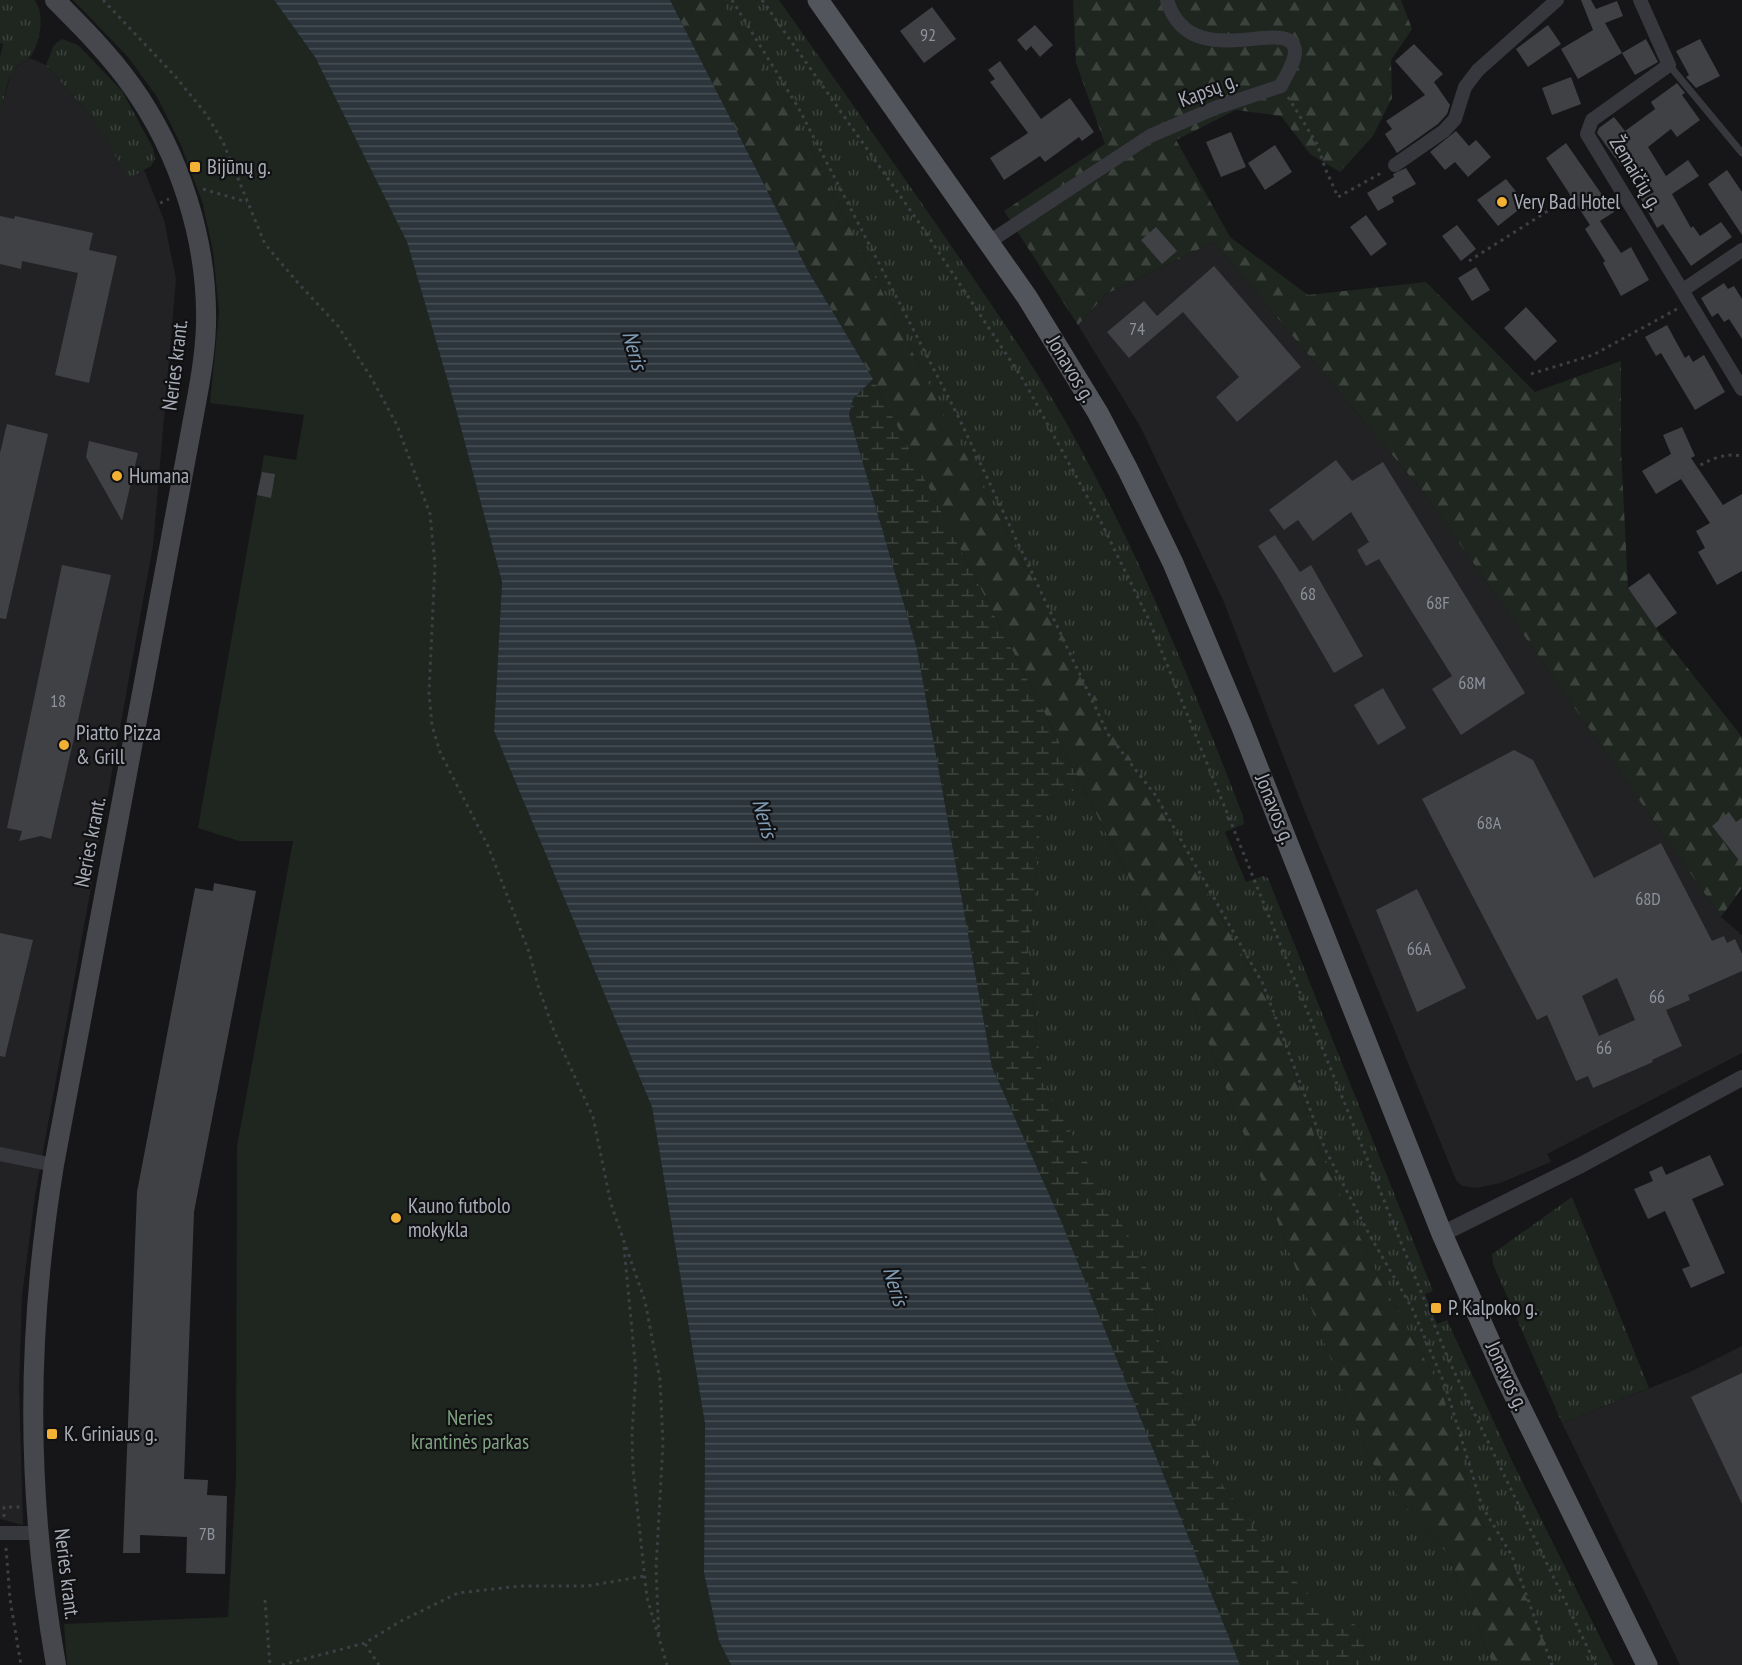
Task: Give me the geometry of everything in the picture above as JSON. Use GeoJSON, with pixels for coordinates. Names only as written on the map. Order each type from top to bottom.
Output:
{"type":"FeatureCollection","features":[{"type":"Feature","properties":{"kind":"main road","name":"Neries krant."},"geometry":{"type":"LineString","coordinates":[[55,0],[109,57],[131,84],[157,126],[173,160],[193,223],[206,288],[206,327],[202,366],[54,1165],[41,1251],[34,1332],[33,1440],[38,1533],[56,1665]]}},
{"type":"Feature","properties":{"kind":"main road","name":"Jonavos g."},"geometry":{"type":"LineString","coordinates":[[818,0],[1058,346],[1098,413],[1173,563],[1264,782],[1442,1234],[1506,1378],[1647,1665]]}},
{"type":"Feature","properties":{"kind":"street","name":"Kapsų g."},"geometry":{"type":"LineString","coordinates":[[988,242],[1150,136],[1215,108],[1281,86],[1294,59],[1295,48],[1290,41],[1279,37],[1216,42],[1196,37],[1180,27],[1167,0]]}},
{"type":"Feature","properties":{"kind":"street"},"geometry":{"type":"LineString","coordinates":[[1395,165],[1444,131],[1455,119],[1465,87],[1478,70],[1557,0]]}},
{"type":"Feature","properties":{"kind":"street"},"geometry":{"type":"LineString","coordinates":[[1640,0],[1669,65]]}},
{"type":"Feature","properties":{"kind":"street","name":"Žemaičių g."},"geometry":{"type":"LineString","coordinates":[[1669,65],[1592,120],[1587,134],[1742,389]]}},
{"type":"Feature","properties":{"kind":"street"},"geometry":{"type":"LineString","coordinates":[[1686,296],[1742,250]]}},
{"type":"Feature","properties":{"kind":"street"},"geometry":{"type":"LineString","coordinates":[[1442,1234],[1581,1165],[1742,1078]]}},
{"type":"Feature","properties":{"kind":"street"},"geometry":{"type":"LineString","coordinates":[[0,1154],[54,1165]]}},
{"type":"Feature","properties":{"kind":"street"},"geometry":{"type":"LineString","coordinates":[[2,1533],[38,1533]]}},
{"type":"Feature","properties":{"kind":"lane"},"geometry":{"type":"LineString","coordinates":[[1669,65],[1742,153]]}},
{"type":"Feature","properties":{"kind":"path"},"geometry":{"type":"LineString","coordinates":[[104,0],[175,76],[206,114],[223,142],[265,244],[338,326],[372,379],[397,425],[430,514],[435,564],[429,693],[432,725],[440,752],[488,846],[529,952],[554,1030],[593,1117],[611,1204],[645,1301],[660,1380],[663,1443],[656,1569],[659,1638]]}},
{"type":"Feature","properties":{"kind":"path"},"geometry":{"type":"LineString","coordinates":[[732,0],[798,107],[958,416],[1108,734],[1156,796],[1263,984],[1325,1149],[1369,1234],[1412,1308],[1445,1384],[1482,1506],[1512,1556],[1552,1665]]}},
{"type":"Feature","properties":{"kind":"path"},"geometry":{"type":"LineString","coordinates":[[762,0],[920,224],[1024,381],[1101,522],[1149,620],[1449,1361],[1596,1665]]}},
{"type":"Feature","properties":{"kind":"path"},"geometry":{"type":"LineString","coordinates":[[1281,86],[1317,144],[1324,168],[1338,197],[1395,165]]}},
{"type":"Feature","properties":{"kind":"path"},"geometry":{"type":"LineString","coordinates":[[198,188],[247,202]]}},
{"type":"Feature","properties":{"kind":"path"},"geometry":{"type":"LineString","coordinates":[[1469,261],[1573,195]]}},
{"type":"Feature","properties":{"kind":"path"},"geometry":{"type":"LineString","coordinates":[[1532,374],[1593,355],[1686,296]]}},
{"type":"Feature","properties":{"kind":"path"},"geometry":{"type":"LineString","coordinates":[[1675,481],[1715,457],[1730,454],[1742,456]]}},
{"type":"Feature","properties":{"kind":"path"},"geometry":{"type":"LineString","coordinates":[[624,1242],[636,1372],[632,1434],[633,1469],[647,1598],[666,1665]]}},
{"type":"Feature","properties":{"kind":"path"},"geometry":{"type":"LineString","coordinates":[[4,1508],[2,1533],[21,1665]]}},
{"type":"Feature","properties":{"kind":"path"},"geometry":{"type":"LineString","coordinates":[[282,1665],[365,1643],[401,1621],[458,1593],[520,1586],[587,1586],[645,1576]]}},
{"type":"Feature","properties":{"kind":"path"},"geometry":{"type":"LineString","coordinates":[[265,1600],[270,1665]]}},
{"type":"Feature","properties":{"kind":"path"},"geometry":{"type":"LineString","coordinates":[[365,1643],[379,1665]]}},
{"type":"Feature","properties":{"kind":"shaded area"},"geometry":{"type":"Polygon","coordinates":[[[30,58],[46,65],[91,116],[129,177],[144,170],[164,220],[176,279],[153,546],[35,1196],[22,1296],[19,1387],[23,1525],[0,1519],[0,113],[12,70],[30,58]]]}},
{"type":"Feature","properties":{"kind":"shaded area"},"geometry":{"type":"Polygon","coordinates":[[[1214,242],[1425,494],[1721,917],[1742,935],[1742,1053],[1547,1154],[1551,1162],[1500,1183],[1477,1188],[1462,1186],[1456,1180],[1305,812],[1223,600],[1140,426],[1078,325],[1106,294],[1214,242]]]}},
{"type":"Feature","properties":{"kind":"shaded area"},"geometry":{"type":"Polygon","coordinates":[[[1742,1346],[1742,1665],[1680,1665],[1562,1423],[1690,1372],[1742,1346]]]}},
{"type":"Feature","properties":{"kind":"green space"},"geometry":{"type":"Polygon","coordinates":[[[0,0],[34,0],[41,20],[34,51],[12,72],[0,113],[0,57],[3,44],[0,43],[0,0]]]}},
{"type":"Feature","properties":{"kind":"green space","name":"Neries krantinės parkas"},"geometry":{"type":"Polygon","coordinates":[[[73,0],[274,0],[315,57],[407,242],[455,406],[502,582],[494,731],[652,1107],[705,1424],[704,1573],[719,1641],[731,1665],[67,1665],[64,1624],[228,1617],[236,1478],[237,1146],[293,841],[239,841],[198,828],[264,455],[296,460],[304,415],[210,403],[219,312],[213,251],[202,201],[180,143],[157,97],[128,57],[73,0]]]}},
{"type":"Feature","properties":{"kind":"green space"},"geometry":{"type":"Polygon","coordinates":[[[670,0],[721,0],[805,138],[943,413],[1112,727],[1274,1012],[1318,1147],[1380,1280],[1440,1387],[1476,1514],[1535,1612],[1552,1665],[1493,1665],[1447,1553],[1407,1508],[1370,1460],[1191,998],[873,379],[807,269],[670,0]]]}},
{"type":"Feature","properties":{"kind":"green space"},"geometry":{"type":"Polygon","coordinates":[[[721,0],[779,0],[1007,328],[1037,373],[1078,444],[1125,535],[1187,674],[1243,816],[1244,824],[1225,832],[1246,882],[1263,876],[1268,878],[1433,1291],[1425,1294],[1437,1324],[1447,1320],[1512,1461],[1614,1665],[1552,1665],[1535,1612],[1476,1514],[1440,1387],[1380,1280],[1318,1147],[1274,1012],[1112,727],[943,413],[805,138],[721,0]]]}},
{"type":"Feature","properties":{"kind":"green space"},"geometry":{"type":"Polygon","coordinates":[[[1073,0],[1401,0],[1412,29],[1391,60],[1392,98],[1373,136],[1340,172],[1310,154],[1281,116],[1236,110],[1176,140],[1230,237],[1308,295],[1426,282],[1535,392],[1621,361],[1621,450],[1628,588],[1656,628],[1742,737],[1742,888],[1721,917],[1425,494],[1214,242],[1106,294],[1078,325],[1004,211],[1105,144],[1076,63],[1073,0]]]}},
{"type":"Feature","properties":{"kind":"green space"},"geometry":{"type":"Polygon","coordinates":[[[62,39],[78,45],[122,91],[153,148],[155,159],[151,166],[129,178],[91,116],[46,65],[54,45],[62,39]]]}},
{"type":"Feature","properties":{"kind":"green space"},"geometry":{"type":"Polygon","coordinates":[[[873,379],[1086,794],[1063,789],[1042,808],[1028,958],[1043,1083],[1148,1271],[1159,1341],[1223,1486],[1300,1586],[1332,1615],[1363,1628],[1365,1659],[1368,1665],[1240,1665],[1238,1662],[1061,1221],[992,1067],[917,649],[849,415],[853,399],[873,379]]]}},
{"type":"Feature","properties":{"kind":"green space"},"geometry":{"type":"Polygon","coordinates":[[[1063,789],[1086,794],[1191,998],[1370,1460],[1407,1508],[1447,1553],[1493,1665],[1368,1665],[1365,1659],[1363,1628],[1332,1615],[1300,1586],[1223,1486],[1159,1341],[1148,1271],[1043,1083],[1028,958],[1042,808],[1063,789]]]}},
{"type":"Feature","properties":{"kind":"green space"},"geometry":{"type":"Polygon","coordinates":[[[1572,1197],[1649,1388],[1562,1423],[1493,1264],[1492,1254],[1572,1197]]]}},
{"type":"Feature","properties":{"kind":"water","name":"Neris"},"geometry":{"type":"Polygon","coordinates":[[[274,0],[670,0],[807,269],[873,379],[853,399],[849,415],[917,649],[992,1067],[1061,1221],[1240,1665],[731,1665],[719,1641],[704,1573],[705,1424],[652,1107],[494,731],[502,582],[455,406],[407,242],[315,57],[274,0]]]}},
{"type":"Feature","properties":{"kind":"building"},"geometry":{"type":"Polygon","coordinates":[[[1581,0],[1591,0],[1596,9],[1617,1],[1623,16],[1605,23],[1622,53],[1578,79],[1561,49],[1593,30],[1581,0]]]}},
{"type":"Feature","properties":{"kind":"building"},"geometry":{"type":"Polygon","coordinates":[[[932,7],[956,39],[924,63],[900,31],[932,7]]]}},
{"type":"Feature","properties":{"kind":"building"},"geometry":{"type":"Polygon","coordinates":[[[1035,25],[1053,45],[1040,57],[1031,46],[1026,51],[1017,40],[1035,25]]]}},
{"type":"Feature","properties":{"kind":"building"},"geometry":{"type":"Polygon","coordinates":[[[1548,25],[1561,44],[1528,67],[1516,49],[1548,25]]]}},
{"type":"Feature","properties":{"kind":"building"},"geometry":{"type":"Polygon","coordinates":[[[1646,39],[1658,62],[1635,75],[1622,53],[1646,39]]]}},
{"type":"Feature","properties":{"kind":"building"},"geometry":{"type":"Polygon","coordinates":[[[1700,39],[1720,76],[1696,88],[1686,77],[1689,75],[1676,51],[1700,39]]]}},
{"type":"Feature","properties":{"kind":"building"},"geometry":{"type":"Polygon","coordinates":[[[1414,44],[1443,74],[1434,82],[1450,105],[1447,114],[1438,124],[1397,153],[1385,134],[1392,129],[1386,121],[1425,95],[1395,61],[1414,44]]]}},
{"type":"Feature","properties":{"kind":"building"},"geometry":{"type":"Polygon","coordinates":[[[1000,61],[1041,119],[1070,98],[1094,132],[1082,141],[1079,137],[1045,162],[1040,156],[1004,180],[990,158],[1028,133],[990,82],[995,79],[988,70],[1000,61]]]}},
{"type":"Feature","properties":{"kind":"building"},"geometry":{"type":"Polygon","coordinates":[[[1571,77],[1581,104],[1552,115],[1542,88],[1571,77]]]}},
{"type":"Feature","properties":{"kind":"building"},"geometry":{"type":"Polygon","coordinates":[[[1677,83],[1685,93],[1682,95],[1700,120],[1677,137],[1671,129],[1648,147],[1666,176],[1688,160],[1699,176],[1672,194],[1691,228],[1693,226],[1700,236],[1721,222],[1732,237],[1691,266],[1663,224],[1657,228],[1641,199],[1654,192],[1633,159],[1622,167],[1597,133],[1599,128],[1614,117],[1625,131],[1658,107],[1655,109],[1651,102],[1677,83]]]}},
{"type":"Feature","properties":{"kind":"building"},"geometry":{"type":"Polygon","coordinates":[[[1456,131],[1469,146],[1476,140],[1491,157],[1468,177],[1455,162],[1445,170],[1430,152],[1456,131]]]}},
{"type":"Feature","properties":{"kind":"building"},"geometry":{"type":"Polygon","coordinates":[[[1231,132],[1246,167],[1221,177],[1206,142],[1231,132]]]}},
{"type":"Feature","properties":{"kind":"building"},"geometry":{"type":"Polygon","coordinates":[[[1566,143],[1614,212],[1600,221],[1621,253],[1631,247],[1649,280],[1621,296],[1603,263],[1605,261],[1585,229],[1590,225],[1546,158],[1566,143]]]}},
{"type":"Feature","properties":{"kind":"building"},"geometry":{"type":"Polygon","coordinates":[[[1275,145],[1292,172],[1265,190],[1248,163],[1275,145]]]}},
{"type":"Feature","properties":{"kind":"building"},"geometry":{"type":"Polygon","coordinates":[[[1406,168],[1416,184],[1392,197],[1394,202],[1378,211],[1367,193],[1394,177],[1393,174],[1406,168]]]}},
{"type":"Feature","properties":{"kind":"building"},"geometry":{"type":"Polygon","coordinates":[[[1727,170],[1742,192],[1742,235],[1708,184],[1727,170]]]}},
{"type":"Feature","properties":{"kind":"building"},"geometry":{"type":"Polygon","coordinates":[[[1506,179],[1526,204],[1498,226],[1477,200],[1506,179]]]}},
{"type":"Feature","properties":{"kind":"building"},"geometry":{"type":"Polygon","coordinates":[[[1366,215],[1387,244],[1371,256],[1350,227],[1366,215]]]}},
{"type":"Feature","properties":{"kind":"building"},"geometry":{"type":"Polygon","coordinates":[[[0,216],[14,219],[15,216],[93,233],[89,250],[117,256],[89,383],[55,375],[78,273],[22,261],[21,269],[0,264],[0,216]]]}},
{"type":"Feature","properties":{"kind":"building"},"geometry":{"type":"Polygon","coordinates":[[[1457,225],[1476,249],[1461,261],[1442,236],[1457,225]]]}},
{"type":"Feature","properties":{"kind":"building"},"geometry":{"type":"Polygon","coordinates":[[[1156,227],[1177,251],[1162,264],[1141,240],[1156,227]]]}},
{"type":"Feature","properties":{"kind":"building"},"geometry":{"type":"Polygon","coordinates":[[[1214,266],[1301,367],[1237,422],[1216,397],[1239,377],[1183,312],[1129,358],[1107,332],[1144,301],[1157,316],[1214,266]]]}},
{"type":"Feature","properties":{"kind":"building"},"geometry":{"type":"Polygon","coordinates":[[[1476,267],[1490,290],[1472,301],[1458,278],[1476,267]]]}},
{"type":"Feature","properties":{"kind":"building"},"geometry":{"type":"Polygon","coordinates":[[[1724,283],[1728,289],[1734,286],[1742,299],[1742,339],[1729,319],[1724,322],[1718,313],[1712,317],[1701,298],[1724,283]]]}},
{"type":"Feature","properties":{"kind":"building"},"geometry":{"type":"Polygon","coordinates":[[[1526,307],[1557,341],[1535,361],[1504,328],[1526,307]]]}},
{"type":"Feature","properties":{"kind":"building"},"geometry":{"type":"Polygon","coordinates":[[[1667,325],[1685,358],[1689,355],[1693,362],[1704,355],[1725,392],[1695,410],[1661,353],[1656,356],[1645,337],[1667,325]]]}},
{"type":"Feature","properties":{"kind":"building"},"geometry":{"type":"Polygon","coordinates":[[[7,424],[48,434],[6,619],[0,618],[0,453],[7,424]]]}},
{"type":"Feature","properties":{"kind":"building"},"geometry":{"type":"Polygon","coordinates":[[[1682,427],[1695,456],[1691,458],[1723,505],[1742,494],[1742,571],[1717,585],[1698,552],[1705,548],[1696,531],[1710,523],[1681,479],[1656,494],[1642,471],[1671,454],[1663,435],[1682,427]]]}},
{"type":"Feature","properties":{"kind":"building"},"geometry":{"type":"Polygon","coordinates":[[[89,441],[138,453],[122,521],[86,457],[89,441]]]}},
{"type":"Feature","properties":{"kind":"building"},"geometry":{"type":"Polygon","coordinates":[[[1336,460],[1352,481],[1383,462],[1525,693],[1461,735],[1432,689],[1452,676],[1379,559],[1366,566],[1357,550],[1369,542],[1351,512],[1313,541],[1298,520],[1284,530],[1269,510],[1336,460]]]}},
{"type":"Feature","properties":{"kind":"building"},"geometry":{"type":"Polygon","coordinates":[[[262,472],[275,474],[271,498],[257,495],[262,472]]]}},
{"type":"Feature","properties":{"kind":"building"},"geometry":{"type":"Polygon","coordinates":[[[1275,535],[1300,572],[1311,565],[1363,656],[1334,673],[1258,546],[1275,535]]]}},
{"type":"Feature","properties":{"kind":"building"},"geometry":{"type":"Polygon","coordinates":[[[62,565],[111,575],[51,839],[41,836],[19,841],[22,831],[7,828],[62,565]]]}},
{"type":"Feature","properties":{"kind":"building"},"geometry":{"type":"Polygon","coordinates":[[[1649,573],[1677,613],[1656,628],[1628,588],[1649,573]]]}},
{"type":"Feature","properties":{"kind":"building"},"geometry":{"type":"Polygon","coordinates":[[[1383,688],[1406,728],[1378,745],[1354,705],[1383,688]]]}},
{"type":"Feature","properties":{"kind":"building"},"geometry":{"type":"Polygon","coordinates":[[[1514,750],[1533,760],[1594,878],[1661,843],[1712,941],[1724,936],[1727,943],[1735,939],[1742,954],[1742,971],[1688,995],[1690,1000],[1666,1010],[1682,1046],[1652,1060],[1653,1062],[1593,1088],[1588,1076],[1576,1081],[1547,1015],[1537,1020],[1422,799],[1514,750]],[[1617,978],[1582,996],[1599,1036],[1635,1020],[1617,978]]]}},
{"type":"Feature","properties":{"kind":"building"},"geometry":{"type":"Polygon","coordinates":[[[1729,812],[1736,822],[1742,818],[1742,864],[1712,826],[1729,812]]]}},
{"type":"Feature","properties":{"kind":"building"},"geometry":{"type":"Polygon","coordinates":[[[214,883],[256,891],[194,1212],[184,1479],[208,1480],[207,1495],[227,1496],[225,1574],[186,1573],[187,1537],[140,1535],[140,1553],[123,1553],[137,1192],[195,888],[213,891],[214,883]]]}},
{"type":"Feature","properties":{"kind":"building"},"geometry":{"type":"Polygon","coordinates":[[[1417,889],[1466,988],[1417,1012],[1376,910],[1417,889]]]}},
{"type":"Feature","properties":{"kind":"building"},"geometry":{"type":"Polygon","coordinates":[[[0,933],[33,940],[5,1057],[0,1056],[0,933]]]}},
{"type":"Feature","properties":{"kind":"building"},"geometry":{"type":"Polygon","coordinates":[[[1710,1155],[1724,1185],[1692,1199],[1725,1273],[1691,1288],[1682,1269],[1690,1266],[1665,1211],[1648,1219],[1634,1189],[1653,1181],[1649,1172],[1662,1166],[1666,1175],[1710,1155]]]}},
{"type":"Feature","properties":{"kind":"building"},"geometry":{"type":"Polygon","coordinates":[[[1742,1373],[1742,1504],[1691,1397],[1742,1373]]]}},
{"type":"Feature","properties":{"kind":"place","name":"Bijūnų g."},"geometry":{"type":"Point","coordinates":[195,167]}},
{"type":"Feature","properties":{"kind":"place","name":"Very Bad Hotel"},"geometry":{"type":"Point","coordinates":[1502,202]}},
{"type":"Feature","properties":{"kind":"place","name":"Humana"},"geometry":{"type":"Point","coordinates":[117,476]}},
{"type":"Feature","properties":{"kind":"place","name":"Piatto Pizza & Grill"},"geometry":{"type":"Point","coordinates":[64,745]}},
{"type":"Feature","properties":{"kind":"place","name":"Kauno futbolo mokykla"},"geometry":{"type":"Point","coordinates":[396,1218]}},
{"type":"Feature","properties":{"kind":"place","name":"P. Kalpoko g."},"geometry":{"type":"Point","coordinates":[1436,1308]}},
{"type":"Feature","properties":{"kind":"place","name":"K. Griniaus g."},"geometry":{"type":"Point","coordinates":[52,1434]}}]}
